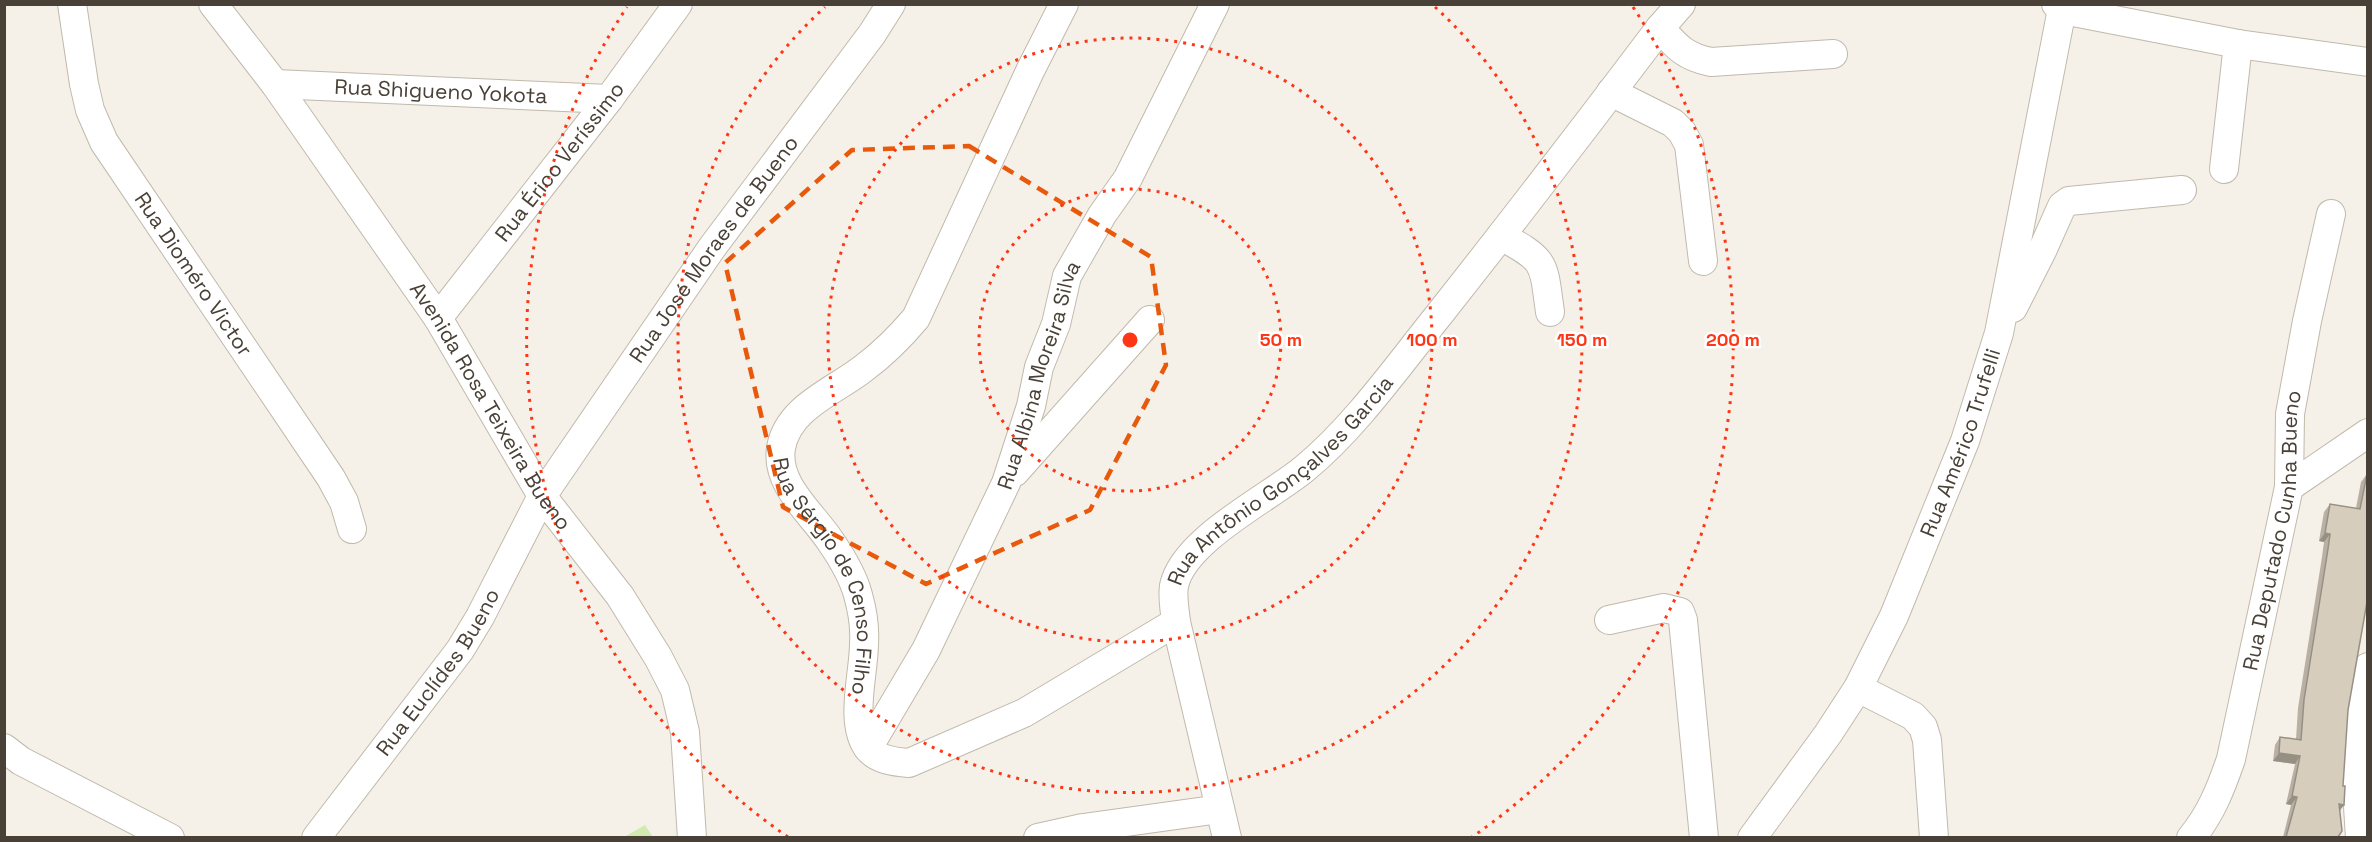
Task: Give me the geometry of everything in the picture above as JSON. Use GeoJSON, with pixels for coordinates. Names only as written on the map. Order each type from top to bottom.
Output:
{"type":"FeatureCollection","features":[{"type":"Feature","properties":{"kind":"street","name":"Rua Dioméro Victor"},"geometry":{"type":"LineString","coordinates":[[72,4],[90,110],[104,142],[331,478],[344,502],[352,529]]}},
{"type":"Feature","properties":{"kind":"street","name":"Avenida Rosa Teixeira Bueno"},"geometry":{"type":"LineString","coordinates":[[213,4],[275,84],[438,318],[542,496],[620,596],[658,657],[675,690],[686,732],[692,837]]}},
{"type":"Feature","properties":{"kind":"street","name":"Rua Érico Veríssimo"},"geometry":{"type":"LineString","coordinates":[[438,318],[609,99],[678,4]]}},
{"type":"Feature","properties":{"kind":"street","name":"Rua José Moraes de Bueno"},"geometry":{"type":"LineString","coordinates":[[542,496],[711,249],[873,34],[891,4]]}},
{"type":"Feature","properties":{"kind":"street","name":"Rua Sérgio de Censo Filho"},"geometry":{"type":"LineString","coordinates":[[868,748],[861,731],[858,708],[865,643],[858,595],[847,568],[831,542],[790,488],[781,466],[782,447],[791,426],[806,406],[861,371],[892,346],[916,318],[1030,71],[1064,4]]}},
{"type":"Feature","properties":{"kind":"street","name":"Rua Albina Moreira Silva"},"geometry":{"type":"LineString","coordinates":[[868,748],[926,650],[1006,483],[1031,406],[1039,367],[1056,324],[1067,276],[1102,215],[1128,178],[1215,4]]}},
{"type":"Feature","properties":{"kind":"street","name":"Rua Antônio Gonçalves Garcia"},"geometry":{"type":"LineString","coordinates":[[1227,837],[1176,622],[1174,586],[1181,569],[1211,535],[1304,469],[1347,427],[1501,236],[1660,28],[1681,4]]}},
{"type":"Feature","properties":{"kind":"street"},"geometry":{"type":"LineString","coordinates":[[2061,6],[2238,44],[2367,62]]}},
{"type":"Feature","properties":{"kind":"street","name":"Rua Américo Trufelli"},"geometry":{"type":"LineString","coordinates":[[1752,837],[1828,734],[1858,688],[1894,616],[1965,441],[1999,333],[2061,6]]}},
{"type":"Feature","properties":{"kind":"street"},"geometry":{"type":"LineString","coordinates":[[1660,28],[1685,54],[1695,59],[1711,62],[1833,54]]}},
{"type":"Feature","properties":{"kind":"street"},"geometry":{"type":"LineString","coordinates":[[2224,169],[2238,44]]}},
{"type":"Feature","properties":{"kind":"street","name":"Rua Shigueno Yokota"},"geometry":{"type":"LineString","coordinates":[[275,84],[609,99]]}},
{"type":"Feature","properties":{"kind":"street"},"geometry":{"type":"LineString","coordinates":[[1611,92],[1673,123],[1682,132],[1689,145],[1703,261]]}},
{"type":"Feature","properties":{"kind":"street"},"geometry":{"type":"LineString","coordinates":[[1999,333],[2027,282],[2062,206],[2069,201],[2182,190]]}},
{"type":"Feature","properties":{"kind":"street","name":"Rua Deputado Cunha Bueno"},"geometry":{"type":"LineString","coordinates":[[2191,837],[2205,821],[2220,790],[2231,759],[2289,487],[2290,414],[2307,321],[2331,214]]}},
{"type":"Feature","properties":{"kind":"street"},"geometry":{"type":"LineString","coordinates":[[1501,236],[1529,251],[1538,260],[1544,270],[1550,312]]}},
{"type":"Feature","properties":{"kind":"street"},"geometry":{"type":"LineString","coordinates":[[1006,483],[1150,320]]}},
{"type":"Feature","properties":{"kind":"street"},"geometry":{"type":"LineString","coordinates":[[2289,487],[2367,433]]}},
{"type":"Feature","properties":{"kind":"street","name":"Rua Euclídes Bueno"},"geometry":{"type":"LineString","coordinates":[[316,837],[460,650],[480,617],[542,496]]}},
{"type":"Feature","properties":{"kind":"street"},"geometry":{"type":"LineString","coordinates":[[1609,620],[1664,608],[1680,612],[1683,620],[1704,837]]}},
{"type":"Feature","properties":{"kind":"street"},"geometry":{"type":"LineString","coordinates":[[868,748],[890,762],[909,763],[1024,713],[1176,622]]}},
{"type":"Feature","properties":{"kind":"street"},"geometry":{"type":"LineString","coordinates":[[2367,667],[2359,721],[2356,775],[2361,837],[2367,833]]}},
{"type":"Feature","properties":{"kind":"street"},"geometry":{"type":"LineString","coordinates":[[1858,688],[1913,716],[1923,727],[1927,740],[1934,837]]}},
{"type":"Feature","properties":{"kind":"street"},"geometry":{"type":"LineString","coordinates":[[4,748],[21,761],[170,837]]}},
{"type":"Feature","properties":{"kind":"street"},"geometry":{"type":"LineString","coordinates":[[1038,837],[1083,828],[1220,809]]}},
{"type":"Feature","properties":{"kind":"highlighted area"},"geometry":{"type":"Polygon","coordinates":[[[969,146],[1151,257],[1166,365],[1090,510],[926,584],[783,507],[725,263],[852,150],[969,146]]]}},
{"type":"Feature","properties":{"kind":"green space"},"geometry":{"type":"Polygon","coordinates":[[[645,825],[653,837],[624,837],[645,825]]]}},
{"type":"Feature","properties":{"kind":"building"},"geometry":{"type":"Polygon","coordinates":[[[2367,474],[2367,602],[2348,710],[2344,805],[2339,804],[2342,831],[2338,837],[2286,837],[2297,797],[2292,796],[2300,756],[2279,753],[2280,737],[2301,740],[2304,700],[2330,534],[2325,533],[2330,504],[2360,509],[2367,474]]]}}]}
